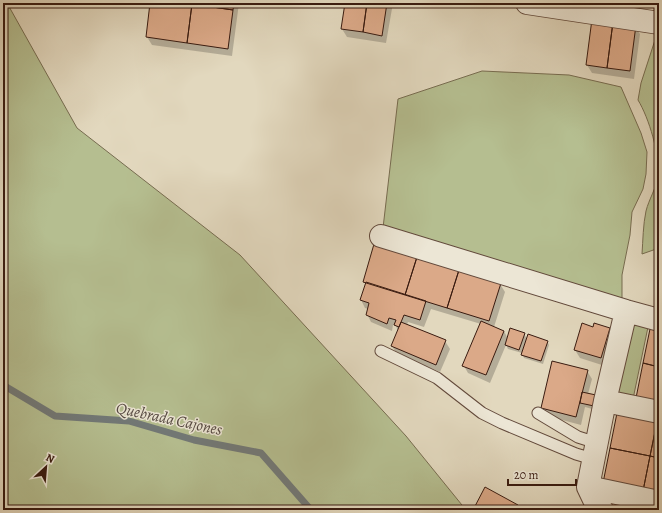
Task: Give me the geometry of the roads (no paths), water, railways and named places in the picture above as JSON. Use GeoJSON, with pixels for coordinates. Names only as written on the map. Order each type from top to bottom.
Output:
{"type":"FeatureCollection","features":[{"type":"Feature","properties":{"kind":"street"},"geometry":{"type":"LineString","coordinates":[[527,3],[659,23]]}},
{"type":"Feature","properties":{"kind":"street"},"geometry":{"type":"LineString","coordinates":[[381,236],[659,320]]}},
{"type":"Feature","properties":{"kind":"street"},"geometry":{"type":"LineString","coordinates":[[602,510],[598,508],[588,487],[605,401],[626,311]]}},
{"type":"Feature","properties":{"kind":"street"},"geometry":{"type":"LineString","coordinates":[[605,401],[659,412]]}},
{"type":"Feature","properties":{"kind":"street"},"geometry":{"type":"LineString","coordinates":[[588,487],[659,502]]}},
{"type":"Feature","properties":{"kind":"lane"},"geometry":{"type":"LineString","coordinates":[[381,351],[437,378],[482,413],[502,423],[576,454],[595,451]]}},
{"type":"Feature","properties":{"kind":"lane"},"geometry":{"type":"LineString","coordinates":[[538,413],[578,437],[595,451]]}},
{"type":"Feature","properties":{"kind":"waterway","name":"Quebrada Cajones"},"geometry":{"type":"LineString","coordinates":[[3,385],[55,416],[129,421],[194,440],[261,453],[311,510]]}}]}
